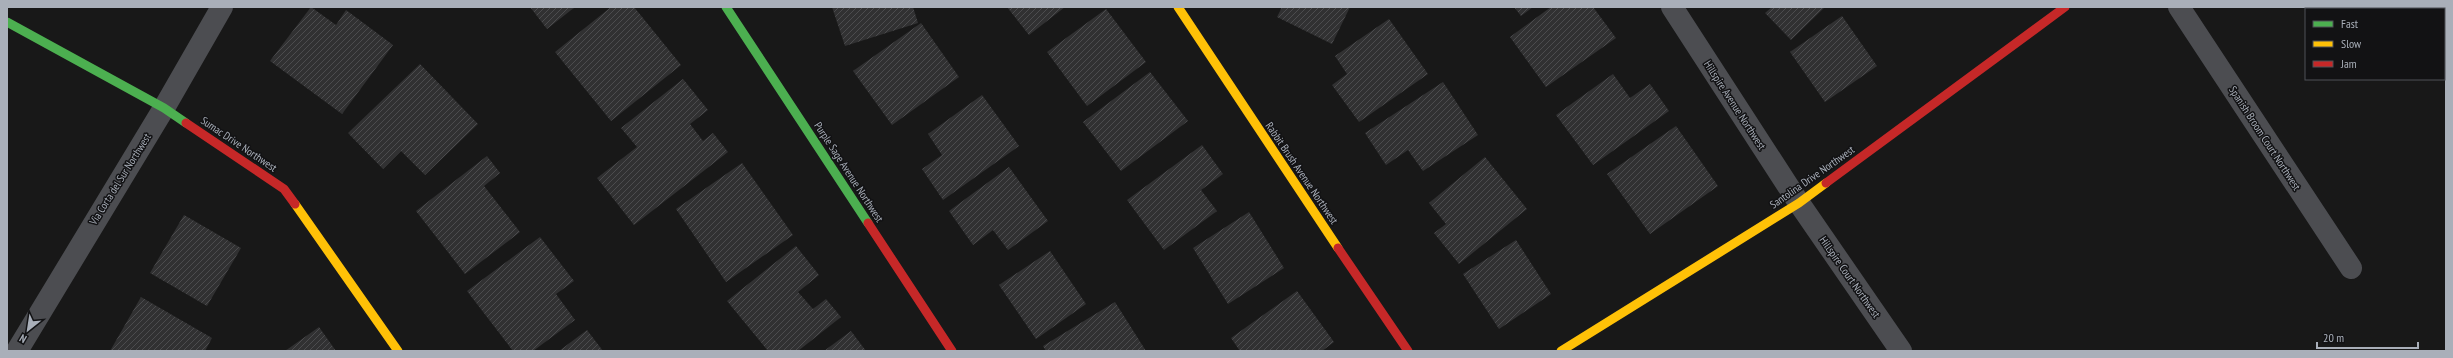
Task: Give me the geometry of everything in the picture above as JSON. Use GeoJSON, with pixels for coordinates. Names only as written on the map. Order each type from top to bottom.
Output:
{"type":"FeatureCollection","features":[{"type":"Feature","properties":{"kind":"street","name":"Via Corta del Sur Northwest"},"geometry":{"type":"LineString","coordinates":[[17,351],[164,108],[222,7]]}},
{"type":"Feature","properties":{"kind":"street","name":"Purple Sage Avenue Northwest"},"geometry":{"type":"LineString","coordinates":[[726,7],[952,351]]}},
{"type":"Feature","properties":{"kind":"street","name":"Rabbit Brush Avenue Northwest"},"geometry":{"type":"LineString","coordinates":[[1178,7],[1264,139],[1408,351]]}},
{"type":"Feature","properties":{"kind":"street","name":"Hillspire Avenue Northwest"},"geometry":{"type":"LineString","coordinates":[[1672,7],[1799,203]]}},
{"type":"Feature","properties":{"kind":"street","name":"Santolina Drive Northwest"},"geometry":{"type":"LineString","coordinates":[[1561,351],[1799,203],[2065,7]]}},
{"type":"Feature","properties":{"kind":"street","name":"Spanish Broom Court Northwest"},"geometry":{"type":"LineString","coordinates":[[2179,7],[2350,268]]}},
{"type":"Feature","properties":{"kind":"street","name":"Sumac Drive Northwest"},"geometry":{"type":"LineString","coordinates":[[7,22],[164,108],[284,189],[398,351]]}},
{"type":"Feature","properties":{"kind":"street","name":"Hillspire Court Northwest"},"geometry":{"type":"LineString","coordinates":[[1799,203],[1901,351]]}},
{"type":"Feature","properties":{"kind":"building"},"geometry":{"type":"Polygon","coordinates":[[[311,7],[336,25],[346,10],[393,45],[342,114],[270,61],[311,7]]]}},
{"type":"Feature","properties":{"kind":"building"},"geometry":{"type":"Polygon","coordinates":[[[530,7],[575,7],[547,29],[530,7]]]}},
{"type":"Feature","properties":{"kind":"building"},"geometry":{"type":"Polygon","coordinates":[[[611,7],[634,7],[681,65],[611,121],[555,52],[611,7]]]}},
{"type":"Feature","properties":{"kind":"building"},"geometry":{"type":"Polygon","coordinates":[[[832,7],[913,7],[918,23],[845,46],[832,7]]]}},
{"type":"Feature","properties":{"kind":"building"},"geometry":{"type":"Polygon","coordinates":[[[1007,7],[1065,7],[1029,35],[1007,7]]]}},
{"type":"Feature","properties":{"kind":"building"},"geometry":{"type":"Polygon","coordinates":[[[1282,7],[1350,7],[1332,44],[1277,17],[1282,7]]]}},
{"type":"Feature","properties":{"kind":"building"},"geometry":{"type":"Polygon","coordinates":[[[1514,7],[1533,7],[1521,16],[1514,7]]]}},
{"type":"Feature","properties":{"kind":"building"},"geometry":{"type":"Polygon","coordinates":[[[1551,7],[1593,7],[1616,38],[1546,87],[1510,37],[1551,7]]]}},
{"type":"Feature","properties":{"kind":"building"},"geometry":{"type":"Polygon","coordinates":[[[1772,7],[1825,7],[1791,40],[1765,13],[1772,7]]]}},
{"type":"Feature","properties":{"kind":"building"},"geometry":{"type":"Polygon","coordinates":[[[1106,9],[1146,62],[1087,106],[1047,52],[1106,9]]]}},
{"type":"Feature","properties":{"kind":"building"},"geometry":{"type":"Polygon","coordinates":[[[1842,16],[1877,66],[1825,102],[1790,52],[1842,16]]]}},
{"type":"Feature","properties":{"kind":"building"},"geometry":{"type":"Polygon","coordinates":[[[1389,19],[1428,74],[1359,122],[1332,85],[1347,74],[1335,56],[1389,19]]]}},
{"type":"Feature","properties":{"kind":"building"},"geometry":{"type":"Polygon","coordinates":[[[921,23],[959,77],[892,125],[853,71],[921,23]]]}},
{"type":"Feature","properties":{"kind":"building"},"geometry":{"type":"Polygon","coordinates":[[[420,64],[478,124],[425,175],[401,151],[383,169],[348,133],[420,64]]]}},
{"type":"Feature","properties":{"kind":"building"},"geometry":{"type":"Polygon","coordinates":[[[1150,72],[1188,121],[1121,171],[1083,122],[1150,72]]]}},
{"type":"Feature","properties":{"kind":"building"},"geometry":{"type":"Polygon","coordinates":[[[1613,74],[1630,98],[1650,84],[1669,111],[1593,165],[1556,115],[1613,74]]]}},
{"type":"Feature","properties":{"kind":"building"},"geometry":{"type":"Polygon","coordinates":[[[683,79],[708,110],[690,124],[703,141],[713,133],[728,152],[634,225],[597,178],[637,147],[621,128],[683,79]]]}},
{"type":"Feature","properties":{"kind":"building"},"geometry":{"type":"Polygon","coordinates":[[[1443,82],[1478,135],[1423,171],[1408,150],[1386,165],[1365,133],[1443,82]]]}},
{"type":"Feature","properties":{"kind":"building"},"geometry":{"type":"Polygon","coordinates":[[[982,95],[1019,146],[943,200],[922,169],[942,155],[928,134],[982,95]]]}},
{"type":"Feature","properties":{"kind":"building"},"geometry":{"type":"Polygon","coordinates":[[[1676,126],[1718,186],[1650,234],[1607,174],[1676,126]]]}},
{"type":"Feature","properties":{"kind":"building"},"geometry":{"type":"Polygon","coordinates":[[[1202,145],[1223,174],[1201,190],[1217,211],[1164,250],[1127,200],[1202,145]]]}},
{"type":"Feature","properties":{"kind":"building"},"geometry":{"type":"Polygon","coordinates":[[[487,156],[500,173],[484,186],[520,232],[465,274],[416,211],[487,156]]]}},
{"type":"Feature","properties":{"kind":"building"},"geometry":{"type":"Polygon","coordinates":[[[1485,157],[1527,209],[1459,264],[1434,233],[1446,224],[1429,203],[1485,157]]]}},
{"type":"Feature","properties":{"kind":"building"},"geometry":{"type":"Polygon","coordinates":[[[742,163],[793,235],[726,282],[676,209],[742,163]]]}},
{"type":"Feature","properties":{"kind":"building"},"geometry":{"type":"Polygon","coordinates":[[[1009,167],[1048,221],[1008,250],[993,230],[973,245],[949,211],[1009,167]]]}},
{"type":"Feature","properties":{"kind":"building"},"geometry":{"type":"Polygon","coordinates":[[[1249,212],[1284,268],[1228,304],[1193,248],[1249,212]]]}},
{"type":"Feature","properties":{"kind":"building"},"geometry":{"type":"Polygon","coordinates":[[[184,215],[241,248],[207,306],[150,273],[184,215]]]}},
{"type":"Feature","properties":{"kind":"building"},"geometry":{"type":"Polygon","coordinates":[[[540,237],[574,281],[556,294],[575,320],[533,351],[513,351],[467,291],[540,237]]]}},
{"type":"Feature","properties":{"kind":"building"},"geometry":{"type":"Polygon","coordinates":[[[1516,240],[1551,294],[1499,329],[1463,274],[1516,240]]]}},
{"type":"Feature","properties":{"kind":"building"},"geometry":{"type":"Polygon","coordinates":[[[796,246],[819,275],[798,292],[813,309],[826,299],[841,317],[798,351],[768,351],[727,301],[796,246]]]}},
{"type":"Feature","properties":{"kind":"building"},"geometry":{"type":"Polygon","coordinates":[[[1050,251],[1086,304],[1036,339],[999,285],[1050,251]]]}},
{"type":"Feature","properties":{"kind":"building"},"geometry":{"type":"Polygon","coordinates":[[[1297,291],[1334,342],[1322,351],[1240,351],[1231,338],[1297,291]]]}},
{"type":"Feature","properties":{"kind":"building"},"geometry":{"type":"Polygon","coordinates":[[[141,297],[212,338],[205,351],[110,351],[141,297]]]}},
{"type":"Feature","properties":{"kind":"building"},"geometry":{"type":"Polygon","coordinates":[[[1115,302],[1146,351],[1046,351],[1043,346],[1115,302]]]}},
{"type":"Feature","properties":{"kind":"building"},"geometry":{"type":"Polygon","coordinates":[[[319,327],[336,351],[285,351],[319,327]]]}},
{"type":"Feature","properties":{"kind":"building"},"geometry":{"type":"Polygon","coordinates":[[[587,330],[603,351],[559,351],[587,330]]]}},
{"type":"Feature","properties":{"kind":"building"},"geometry":{"type":"Polygon","coordinates":[[[851,331],[866,351],[824,351],[851,331]]]}},
{"type":"Feature","properties":{"kind":"traffic: fast"},"geometry":{"type":"LineString","coordinates":[[726,7],[868,223]]}},
{"type":"Feature","properties":{"kind":"traffic: fast"},"geometry":{"type":"LineString","coordinates":[[7,22],[164,108],[186,123]]}},
{"type":"Feature","properties":{"kind":"traffic: slow"},"geometry":{"type":"LineString","coordinates":[[1178,7],[1338,248]]}},
{"type":"Feature","properties":{"kind":"traffic: slow"},"geometry":{"type":"LineString","coordinates":[[1561,351],[1799,203],[1826,183]]}},
{"type":"Feature","properties":{"kind":"traffic: slow"},"geometry":{"type":"LineString","coordinates":[[295,204],[398,351]]}},
{"type":"Feature","properties":{"kind":"traffic: jam"},"geometry":{"type":"LineString","coordinates":[[1826,183],[2065,7]]}},
{"type":"Feature","properties":{"kind":"traffic: jam"},"geometry":{"type":"LineString","coordinates":[[186,123],[284,189],[295,204]]}},
{"type":"Feature","properties":{"kind":"traffic: jam"},"geometry":{"type":"LineString","coordinates":[[868,223],[952,351]]}},
{"type":"Feature","properties":{"kind":"traffic: jam"},"geometry":{"type":"LineString","coordinates":[[1338,248],[1408,351]]}}]}
